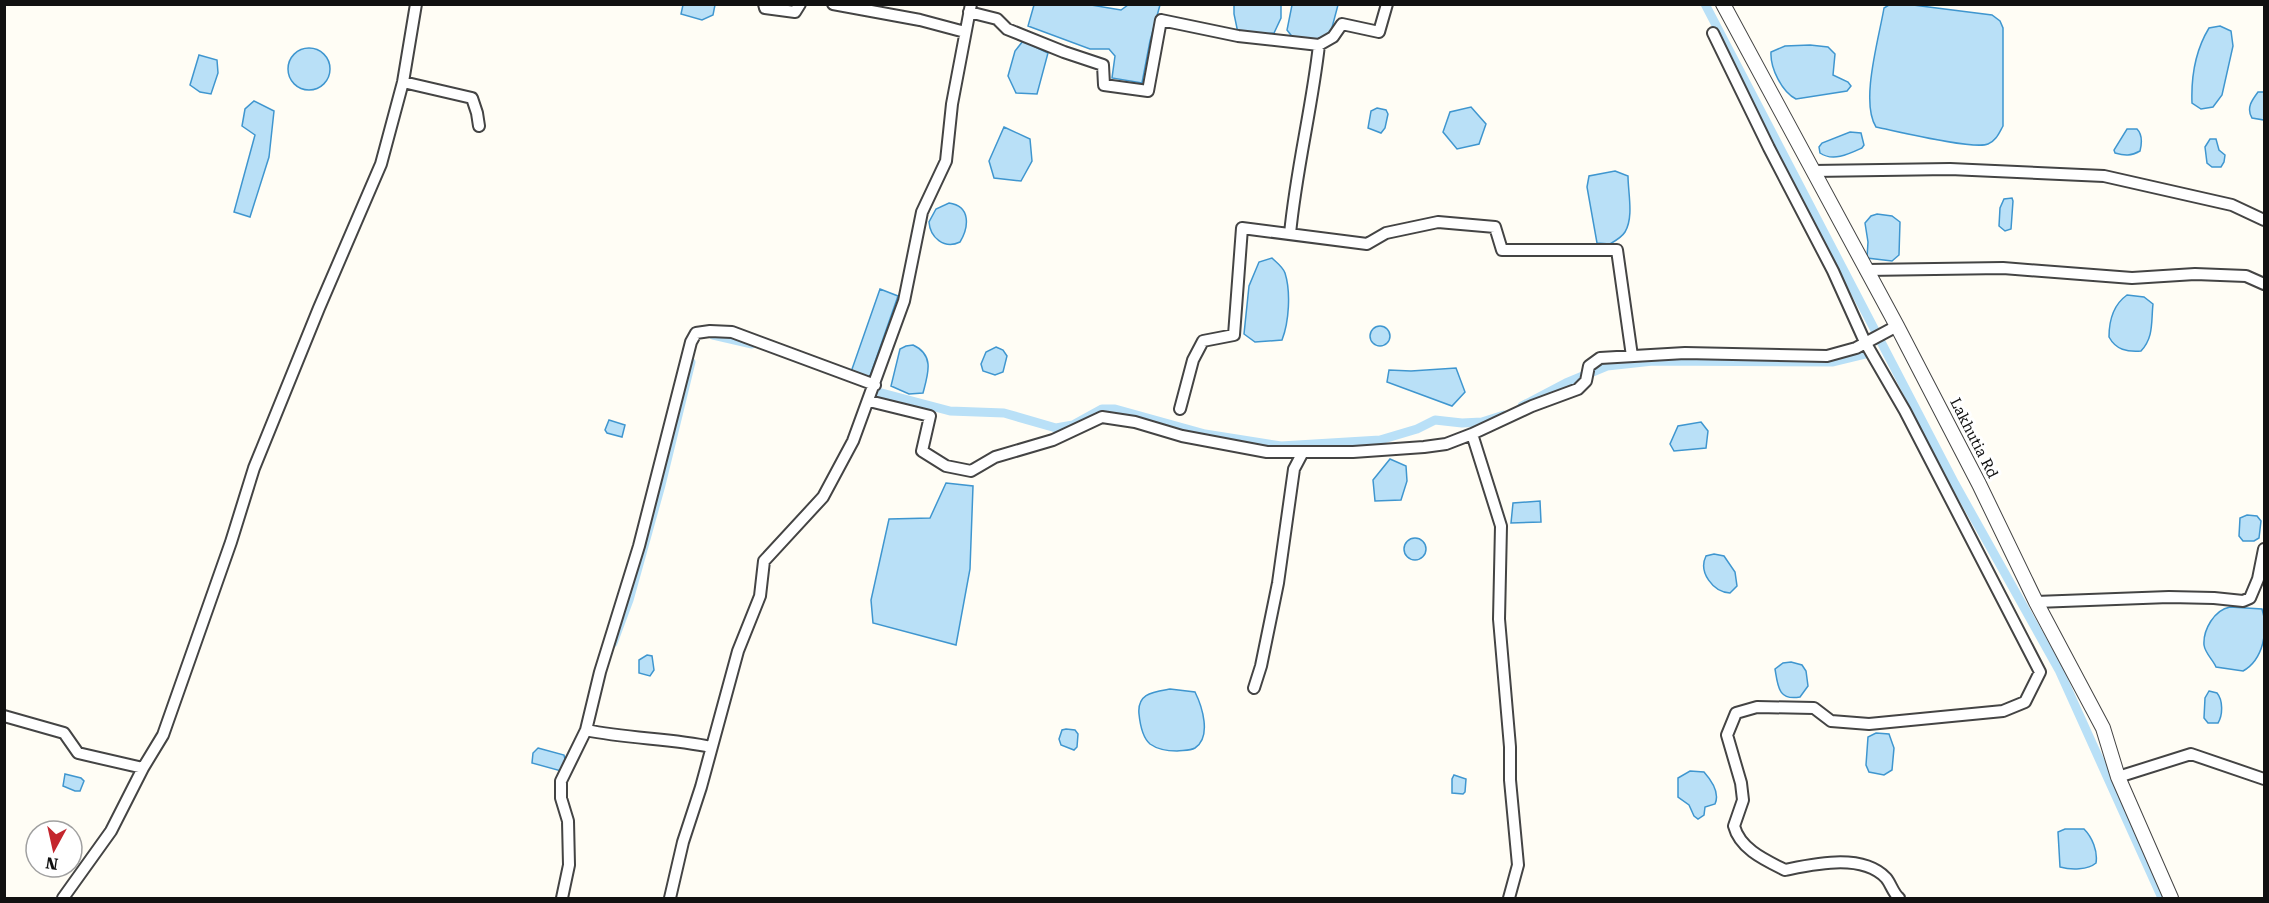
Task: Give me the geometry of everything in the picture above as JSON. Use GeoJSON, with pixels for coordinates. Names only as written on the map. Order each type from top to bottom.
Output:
{"type":"FeatureCollection","features":[{"type":"Feature","properties":{"kind":"street"},"geometry":{"type":"LineString","coordinates":[[63,898],[111,831],[143,768],[163,735],[231,542],[254,468],[381,164],[403,82],[416,4]]}},
{"type":"Feature","properties":{"kind":"street"},"geometry":{"type":"LineString","coordinates":[[764,4],[765,8],[795,12],[800,4]]}},
{"type":"Feature","properties":{"kind":"street"},"geometry":{"type":"LineString","coordinates":[[833,4],[920,20],[965,32]]}},
{"type":"Feature","properties":{"kind":"street"},"geometry":{"type":"LineString","coordinates":[[670,898],[683,842],[701,787],[738,651],[760,596],[764,561],[823,497],[854,441],[904,301],[922,212],[946,161],[952,104],[970,8],[997,19],[1007,29],[1103,65],[1104,85],[1148,91],[1161,20],[1238,36],[1319,45],[1333,37],[1342,24],[1379,32],[1387,4]]}},
{"type":"Feature","properties":{"kind":"street","name":"Lakhutia Rd"},"geometry":{"type":"LineString","coordinates":[[1723,4],[1897,326],[2103,728],[2118,777],[2170,898]]}},
{"type":"Feature","properties":{"kind":"street"},"geometry":{"type":"LineString","coordinates":[[1713,33],[1768,148],[1833,271],[1865,342],[1905,411],[2040,672],[2025,702],[2002,711],[1869,724],[1830,721],[1814,708],[1757,707],[1736,713],[1727,735],[1741,783],[1743,800],[1734,826],[1741,841],[1761,858],[1785,870],[1812,864],[1867,865],[1886,879],[1899,898]]}},
{"type":"Feature","properties":{"kind":"street"},"geometry":{"type":"LineString","coordinates":[[1290,234],[1294,193],[1315,81],[1319,45]]}},
{"type":"Feature","properties":{"kind":"street"},"geometry":{"type":"LineString","coordinates":[[403,82],[472,98],[479,126]]}},
{"type":"Feature","properties":{"kind":"street"},"geometry":{"type":"LineString","coordinates":[[1813,171],[1950,169],[2104,176],[2232,205],[2265,220]]}},
{"type":"Feature","properties":{"kind":"street"},"geometry":{"type":"LineString","coordinates":[[1180,409],[1193,360],[1203,340],[1234,335],[1242,228],[1367,244],[1386,233],[1438,222],[1495,227],[1502,250],[1617,250],[1632,356]]}},
{"type":"Feature","properties":{"kind":"street"},"geometry":{"type":"LineString","coordinates":[[1866,270],[2003,268],[2132,278],[2246,276],[2265,284]]}},
{"type":"Feature","properties":{"kind":"street"},"geometry":{"type":"LineString","coordinates":[[869,401],[930,416],[922,451],[946,466],[971,471],[995,457],[1053,440],[1102,417],[1135,422],[1182,436],[1267,452],[1353,452],[1424,447],[1446,444],[1532,406],[1578,389],[1586,381],[1588,366],[1600,358],[1685,353],[1827,356],[1856,348],[1897,326]]}},
{"type":"Feature","properties":{"kind":"street"},"geometry":{"type":"LineString","coordinates":[[562,898],[569,865],[568,821],[561,798],[561,781],[586,730],[600,672],[639,546],[691,342],[696,333],[732,332],[875,385]]}},
{"type":"Feature","properties":{"kind":"street"},"geometry":{"type":"LineString","coordinates":[[1472,434],[1501,526],[1499,619],[1518,865],[1509,898]]}},
{"type":"Feature","properties":{"kind":"street"},"geometry":{"type":"LineString","coordinates":[[1254,688],[1261,666],[1278,584],[1294,469],[1304,452]]}},
{"type":"Feature","properties":{"kind":"street"},"geometry":{"type":"LineString","coordinates":[[2037,602],[2169,597],[2214,598],[2243,602],[2250,598],[2254,591],[2265,549]]}},
{"type":"Feature","properties":{"kind":"street"},"geometry":{"type":"LineString","coordinates":[[4,716],[64,733],[78,753],[143,768]]}},
{"type":"Feature","properties":{"kind":"street"},"geometry":{"type":"LineString","coordinates":[[586,730],[634,739],[680,741],[711,747]]}},
{"type":"Feature","properties":{"kind":"street"},"geometry":{"type":"LineString","coordinates":[[2118,777],[2191,754],[2265,779]]}},
{"type":"Feature","properties":{"kind":"water"},"geometry":{"type":"Polygon","coordinates":[[[683,4],[715,5],[713,15],[702,20],[681,14],[683,4]]]}},
{"type":"Feature","properties":{"kind":"water"},"geometry":{"type":"Polygon","coordinates":[[[1085,4],[1121,10],[1128,5],[1160,5],[1142,83],[1112,78],[1115,56],[1109,49],[1090,49],[1028,26],[1034,5],[1085,4]]]}},
{"type":"Feature","properties":{"kind":"water"},"geometry":{"type":"Polygon","coordinates":[[[1234,5],[1281,5],[1281,18],[1274,33],[1254,35],[1238,33],[1234,5]]]}},
{"type":"Feature","properties":{"kind":"water"},"geometry":{"type":"Polygon","coordinates":[[[1292,5],[1338,5],[1330,35],[1321,42],[1294,39],[1287,30],[1292,5]]]}},
{"type":"Feature","properties":{"kind":"water"},"geometry":{"type":"Polygon","coordinates":[[[1889,5],[1913,5],[1992,15],[2000,21],[2003,28],[2003,126],[1993,141],[1980,145],[1967,144],[1876,127],[1872,116],[1870,86],[1884,8],[1889,5]]]}},
{"type":"Feature","properties":{"kind":"water"},"geometry":{"type":"Polygon","coordinates":[[[2220,26],[2231,31],[2233,46],[2222,95],[2213,107],[2201,109],[2192,103],[2195,64],[2200,46],[2209,28],[2220,26]]]}},
{"type":"Feature","properties":{"kind":"water"},"geometry":{"type":"Polygon","coordinates":[[[1023,41],[1048,53],[1037,94],[1016,93],[1008,76],[1015,51],[1023,41]]]}},
{"type":"Feature","properties":{"kind":"water"},"geometry":{"type":"Polygon","coordinates":[[[1785,46],[1828,47],[1835,54],[1833,75],[1848,82],[1851,86],[1847,91],[1796,99],[1786,91],[1775,72],[1771,52],[1785,46]]]}},
{"type":"Feature","properties":{"kind":"water"},"geometry":{"type":"Polygon","coordinates":[[[309,48],[317,49],[324,54],[329,61],[329,77],[324,84],[317,89],[309,90],[301,89],[294,84],[289,77],[288,69],[289,61],[294,54],[301,49],[309,48]]]}},
{"type":"Feature","properties":{"kind":"water"},"geometry":{"type":"Polygon","coordinates":[[[199,55],[217,60],[218,73],[211,94],[200,92],[190,85],[199,55]]]}},
{"type":"Feature","properties":{"kind":"water"},"geometry":{"type":"Polygon","coordinates":[[[2258,92],[2264,92],[2264,120],[2252,118],[2250,114],[2250,104],[2258,92]]]}},
{"type":"Feature","properties":{"kind":"water"},"geometry":{"type":"Polygon","coordinates":[[[254,101],[274,111],[269,157],[250,217],[234,212],[255,135],[242,126],[245,109],[254,101]]]}},
{"type":"Feature","properties":{"kind":"water"},"geometry":{"type":"Polygon","coordinates":[[[1471,107],[1486,124],[1479,144],[1457,149],[1443,132],[1450,112],[1471,107]]]}},
{"type":"Feature","properties":{"kind":"water"},"geometry":{"type":"Polygon","coordinates":[[[1377,108],[1386,110],[1388,114],[1385,128],[1381,133],[1368,128],[1371,111],[1377,108]]]}},
{"type":"Feature","properties":{"kind":"water"},"geometry":{"type":"Polygon","coordinates":[[[1004,127],[1030,139],[1032,161],[1021,181],[994,178],[989,161],[1004,127]]]}},
{"type":"Feature","properties":{"kind":"water"},"geometry":{"type":"Polygon","coordinates":[[[2127,129],[2139,131],[2142,139],[2140,151],[2128,155],[2115,153],[2114,150],[2127,129]]]}},
{"type":"Feature","properties":{"kind":"water"},"geometry":{"type":"Polygon","coordinates":[[[1850,132],[1861,133],[1864,145],[1862,148],[1836,157],[1820,153],[1819,147],[1822,143],[1850,132]]]}},
{"type":"Feature","properties":{"kind":"water"},"geometry":{"type":"Polygon","coordinates":[[[2210,139],[2216,139],[2219,150],[2225,155],[2221,167],[2212,167],[2207,163],[2205,147],[2210,139]]]}},
{"type":"Feature","properties":{"kind":"water"},"geometry":{"type":"Polygon","coordinates":[[[1615,171],[1628,176],[1630,212],[1628,226],[1622,236],[1610,244],[1597,243],[1587,187],[1589,176],[1615,171]]]}},
{"type":"Feature","properties":{"kind":"water"},"geometry":{"type":"Polygon","coordinates":[[[2012,198],[2011,229],[2005,231],[1999,226],[2000,208],[2004,199],[2012,198]]]}},
{"type":"Feature","properties":{"kind":"water"},"geometry":{"type":"Polygon","coordinates":[[[949,203],[961,208],[966,218],[963,236],[960,242],[954,244],[939,241],[932,233],[929,222],[936,209],[949,203]]]}},
{"type":"Feature","properties":{"kind":"water"},"geometry":{"type":"Polygon","coordinates":[[[1877,214],[1892,216],[1900,222],[1899,255],[1892,261],[1867,258],[1868,242],[1865,223],[1871,216],[1877,214]]]}},
{"type":"Feature","properties":{"kind":"water"},"geometry":{"type":"Polygon","coordinates":[[[1272,258],[1283,269],[1287,281],[1289,298],[1286,325],[1282,340],[1255,342],[1244,334],[1249,286],[1259,262],[1272,258]]]}},
{"type":"Feature","properties":{"kind":"water"},"geometry":{"type":"Polygon","coordinates":[[[880,289],[898,296],[869,379],[851,372],[880,289]]]}},
{"type":"Feature","properties":{"kind":"water"},"geometry":{"type":"Polygon","coordinates":[[[2127,295],[2144,297],[2153,304],[2150,335],[2141,351],[2122,349],[2115,345],[2109,337],[2113,314],[2118,304],[2127,295]]]}},
{"type":"Feature","properties":{"kind":"water"},"geometry":{"type":"Polygon","coordinates":[[[1380,326],[1387,329],[1390,336],[1387,343],[1380,346],[1373,343],[1370,336],[1373,329],[1380,326]]]}},
{"type":"Feature","properties":{"kind":"water"},"geometry":{"type":"Polygon","coordinates":[[[913,345],[925,354],[928,372],[923,393],[909,394],[891,386],[900,349],[913,345]]]}},
{"type":"Feature","properties":{"kind":"water"},"geometry":{"type":"Polygon","coordinates":[[[996,347],[1003,350],[1007,356],[1003,372],[995,375],[983,371],[981,364],[986,352],[996,347]]]}},
{"type":"Feature","properties":{"kind":"water"},"geometry":{"type":"Polygon","coordinates":[[[1456,368],[1465,392],[1452,406],[1387,382],[1389,370],[1456,368]]]}},
{"type":"Feature","properties":{"kind":"water"},"geometry":{"type":"Polygon","coordinates":[[[609,420],[625,425],[622,437],[607,433],[605,430],[609,420]]]}},
{"type":"Feature","properties":{"kind":"water"},"geometry":{"type":"Polygon","coordinates":[[[1701,422],[1708,431],[1706,448],[1674,451],[1670,444],[1678,426],[1701,422]]]}},
{"type":"Feature","properties":{"kind":"water"},"geometry":{"type":"Polygon","coordinates":[[[1390,459],[1406,466],[1407,481],[1401,500],[1375,501],[1373,480],[1390,459]]]}},
{"type":"Feature","properties":{"kind":"water"},"geometry":{"type":"Polygon","coordinates":[[[946,483],[973,486],[970,569],[956,645],[873,623],[871,600],[889,519],[930,518],[946,483]]]}},
{"type":"Feature","properties":{"kind":"water"},"geometry":{"type":"Polygon","coordinates":[[[1540,501],[1541,522],[1511,523],[1513,503],[1540,501]]]}},
{"type":"Feature","properties":{"kind":"water"},"geometry":{"type":"Polygon","coordinates":[[[2247,515],[2257,516],[2261,521],[2259,538],[2254,541],[2243,541],[2239,536],[2240,518],[2247,515]]]}},
{"type":"Feature","properties":{"kind":"water"},"geometry":{"type":"Polygon","coordinates":[[[1415,538],[1423,541],[1426,549],[1423,557],[1415,560],[1407,557],[1404,549],[1407,541],[1415,538]]]}},
{"type":"Feature","properties":{"kind":"water"},"geometry":{"type":"Polygon","coordinates":[[[1714,554],[1724,556],[1735,572],[1737,586],[1730,593],[1718,589],[1706,574],[1704,562],[1706,556],[1714,554]]]}},
{"type":"Feature","properties":{"kind":"water"},"geometry":{"type":"Polygon","coordinates":[[[2230,607],[2262,609],[2264,617],[2263,644],[2260,652],[2250,666],[2243,671],[2216,667],[2204,645],[2205,633],[2214,616],[2230,607]]]}},
{"type":"Feature","properties":{"kind":"water"},"geometry":{"type":"Polygon","coordinates":[[[647,655],[652,656],[654,670],[650,676],[639,673],[639,660],[647,655]]]}},
{"type":"Feature","properties":{"kind":"water"},"geometry":{"type":"Polygon","coordinates":[[[1791,662],[1802,665],[1806,671],[1808,686],[1800,697],[1787,697],[1778,686],[1775,669],[1783,663],[1791,662]]]}},
{"type":"Feature","properties":{"kind":"water"},"geometry":{"type":"Polygon","coordinates":[[[1170,689],[1195,692],[1198,698],[1203,713],[1204,729],[1200,743],[1193,749],[1177,751],[1159,748],[1150,744],[1143,734],[1139,707],[1143,698],[1158,691],[1170,689]]]}},
{"type":"Feature","properties":{"kind":"water"},"geometry":{"type":"Polygon","coordinates":[[[2209,691],[2217,693],[2221,703],[2218,723],[2208,723],[2204,718],[2205,698],[2209,691]]]}},
{"type":"Feature","properties":{"kind":"water"},"geometry":{"type":"Polygon","coordinates":[[[1062,730],[1075,730],[1078,734],[1077,747],[1074,750],[1061,745],[1059,739],[1062,730]]]}},
{"type":"Feature","properties":{"kind":"water"},"geometry":{"type":"Polygon","coordinates":[[[1876,733],[1889,734],[1894,748],[1892,770],[1884,775],[1869,772],[1866,765],[1868,737],[1876,733]]]}},
{"type":"Feature","properties":{"kind":"water"},"geometry":{"type":"Polygon","coordinates":[[[538,748],[564,755],[566,763],[561,771],[532,763],[533,753],[538,748]]]}},
{"type":"Feature","properties":{"kind":"water"},"geometry":{"type":"Polygon","coordinates":[[[1690,771],[1704,772],[1717,796],[1715,804],[1705,807],[1704,815],[1698,819],[1689,805],[1678,797],[1678,778],[1690,771]]]}},
{"type":"Feature","properties":{"kind":"water"},"geometry":{"type":"Polygon","coordinates":[[[65,774],[84,781],[80,791],[63,786],[65,774]]]}},
{"type":"Feature","properties":{"kind":"water"},"geometry":{"type":"Polygon","coordinates":[[[1454,775],[1466,779],[1463,794],[1452,793],[1454,775]]]}},
{"type":"Feature","properties":{"kind":"water"},"geometry":{"type":"Polygon","coordinates":[[[2065,829],[2084,829],[2094,844],[2096,863],[2079,869],[2060,867],[2058,832],[2065,829]]]}},
{"type":"Feature","properties":{"kind":"waterway"},"geometry":{"type":"LineString","coordinates":[[1705,4],[1955,484],[2059,670],[2162,898]]}},
{"type":"Feature","properties":{"kind":"waterway"},"geometry":{"type":"LineString","coordinates":[[713,335],[752,344]]}},
{"type":"Feature","properties":{"kind":"waterway"},"geometry":{"type":"LineString","coordinates":[[1522,406],[1566,383],[1607,366],[1653,361],[1833,362],[1866,354]]}},
{"type":"Feature","properties":{"kind":"waterway"},"geometry":{"type":"LineString","coordinates":[[613,643],[629,600],[661,485],[691,362]]}},
{"type":"Feature","properties":{"kind":"waterway"},"geometry":{"type":"LineString","coordinates":[[878,392],[950,411],[1004,413],[1056,428],[1073,425],[1102,409],[1115,409],[1205,434],[1281,446],[1380,440],[1417,429],[1435,420],[1462,423],[1482,422],[1504,415]]}}]}
